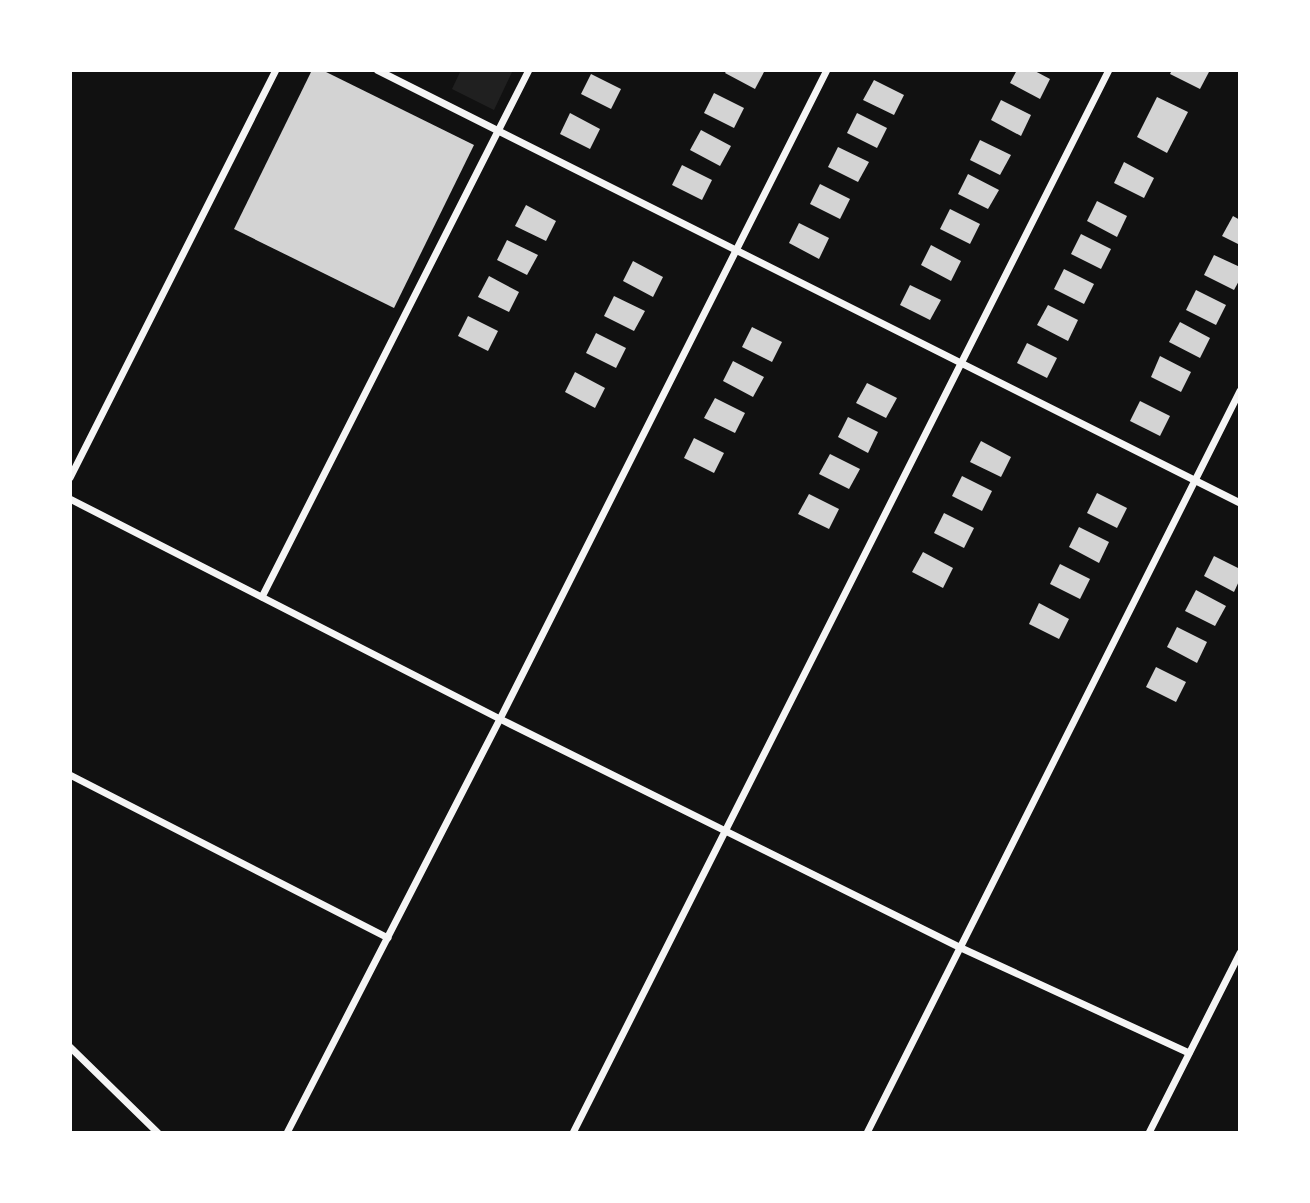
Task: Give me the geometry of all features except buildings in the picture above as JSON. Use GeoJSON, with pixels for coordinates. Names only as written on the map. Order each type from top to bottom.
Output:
{"type":"FeatureCollection","features":[{"type":"Feature","properties":{"kind":"street"},"geometry":{"type":"LineString","coordinates":[[70,478],[276,70]]}},
{"type":"Feature","properties":{"kind":"street"},"geometry":{"type":"LineString","coordinates":[[377,70],[1240,503]]}},
{"type":"Feature","properties":{"kind":"street"},"geometry":{"type":"LineString","coordinates":[[262,597],[530,70]]}},
{"type":"Feature","properties":{"kind":"street"},"geometry":{"type":"LineString","coordinates":[[287,1133],[500,719],[827,70]]}},
{"type":"Feature","properties":{"kind":"street"},"geometry":{"type":"LineString","coordinates":[[573,1133],[1109,70]]}},
{"type":"Feature","properties":{"kind":"street"},"geometry":{"type":"LineString","coordinates":[[867,1133],[1240,391]]}},
{"type":"Feature","properties":{"kind":"street"},"geometry":{"type":"LineString","coordinates":[[70,499],[500,719],[959,947],[1189,1053]]}},
{"type":"Feature","properties":{"kind":"street"},"geometry":{"type":"LineString","coordinates":[[70,775],[388,938]]}},
{"type":"Feature","properties":{"kind":"street"},"geometry":{"type":"LineString","coordinates":[[1149,1133],[1240,953]]}},
{"type":"Feature","properties":{"kind":"street"},"geometry":{"type":"LineString","coordinates":[[70,1047],[158,1133]]}},
{"type":"Feature","properties":{"kind":"shaded area"},"geometry":{"type":"Polygon","coordinates":[[[461,70],[513,70],[494,110],[452,89],[461,70]]]}}]}
